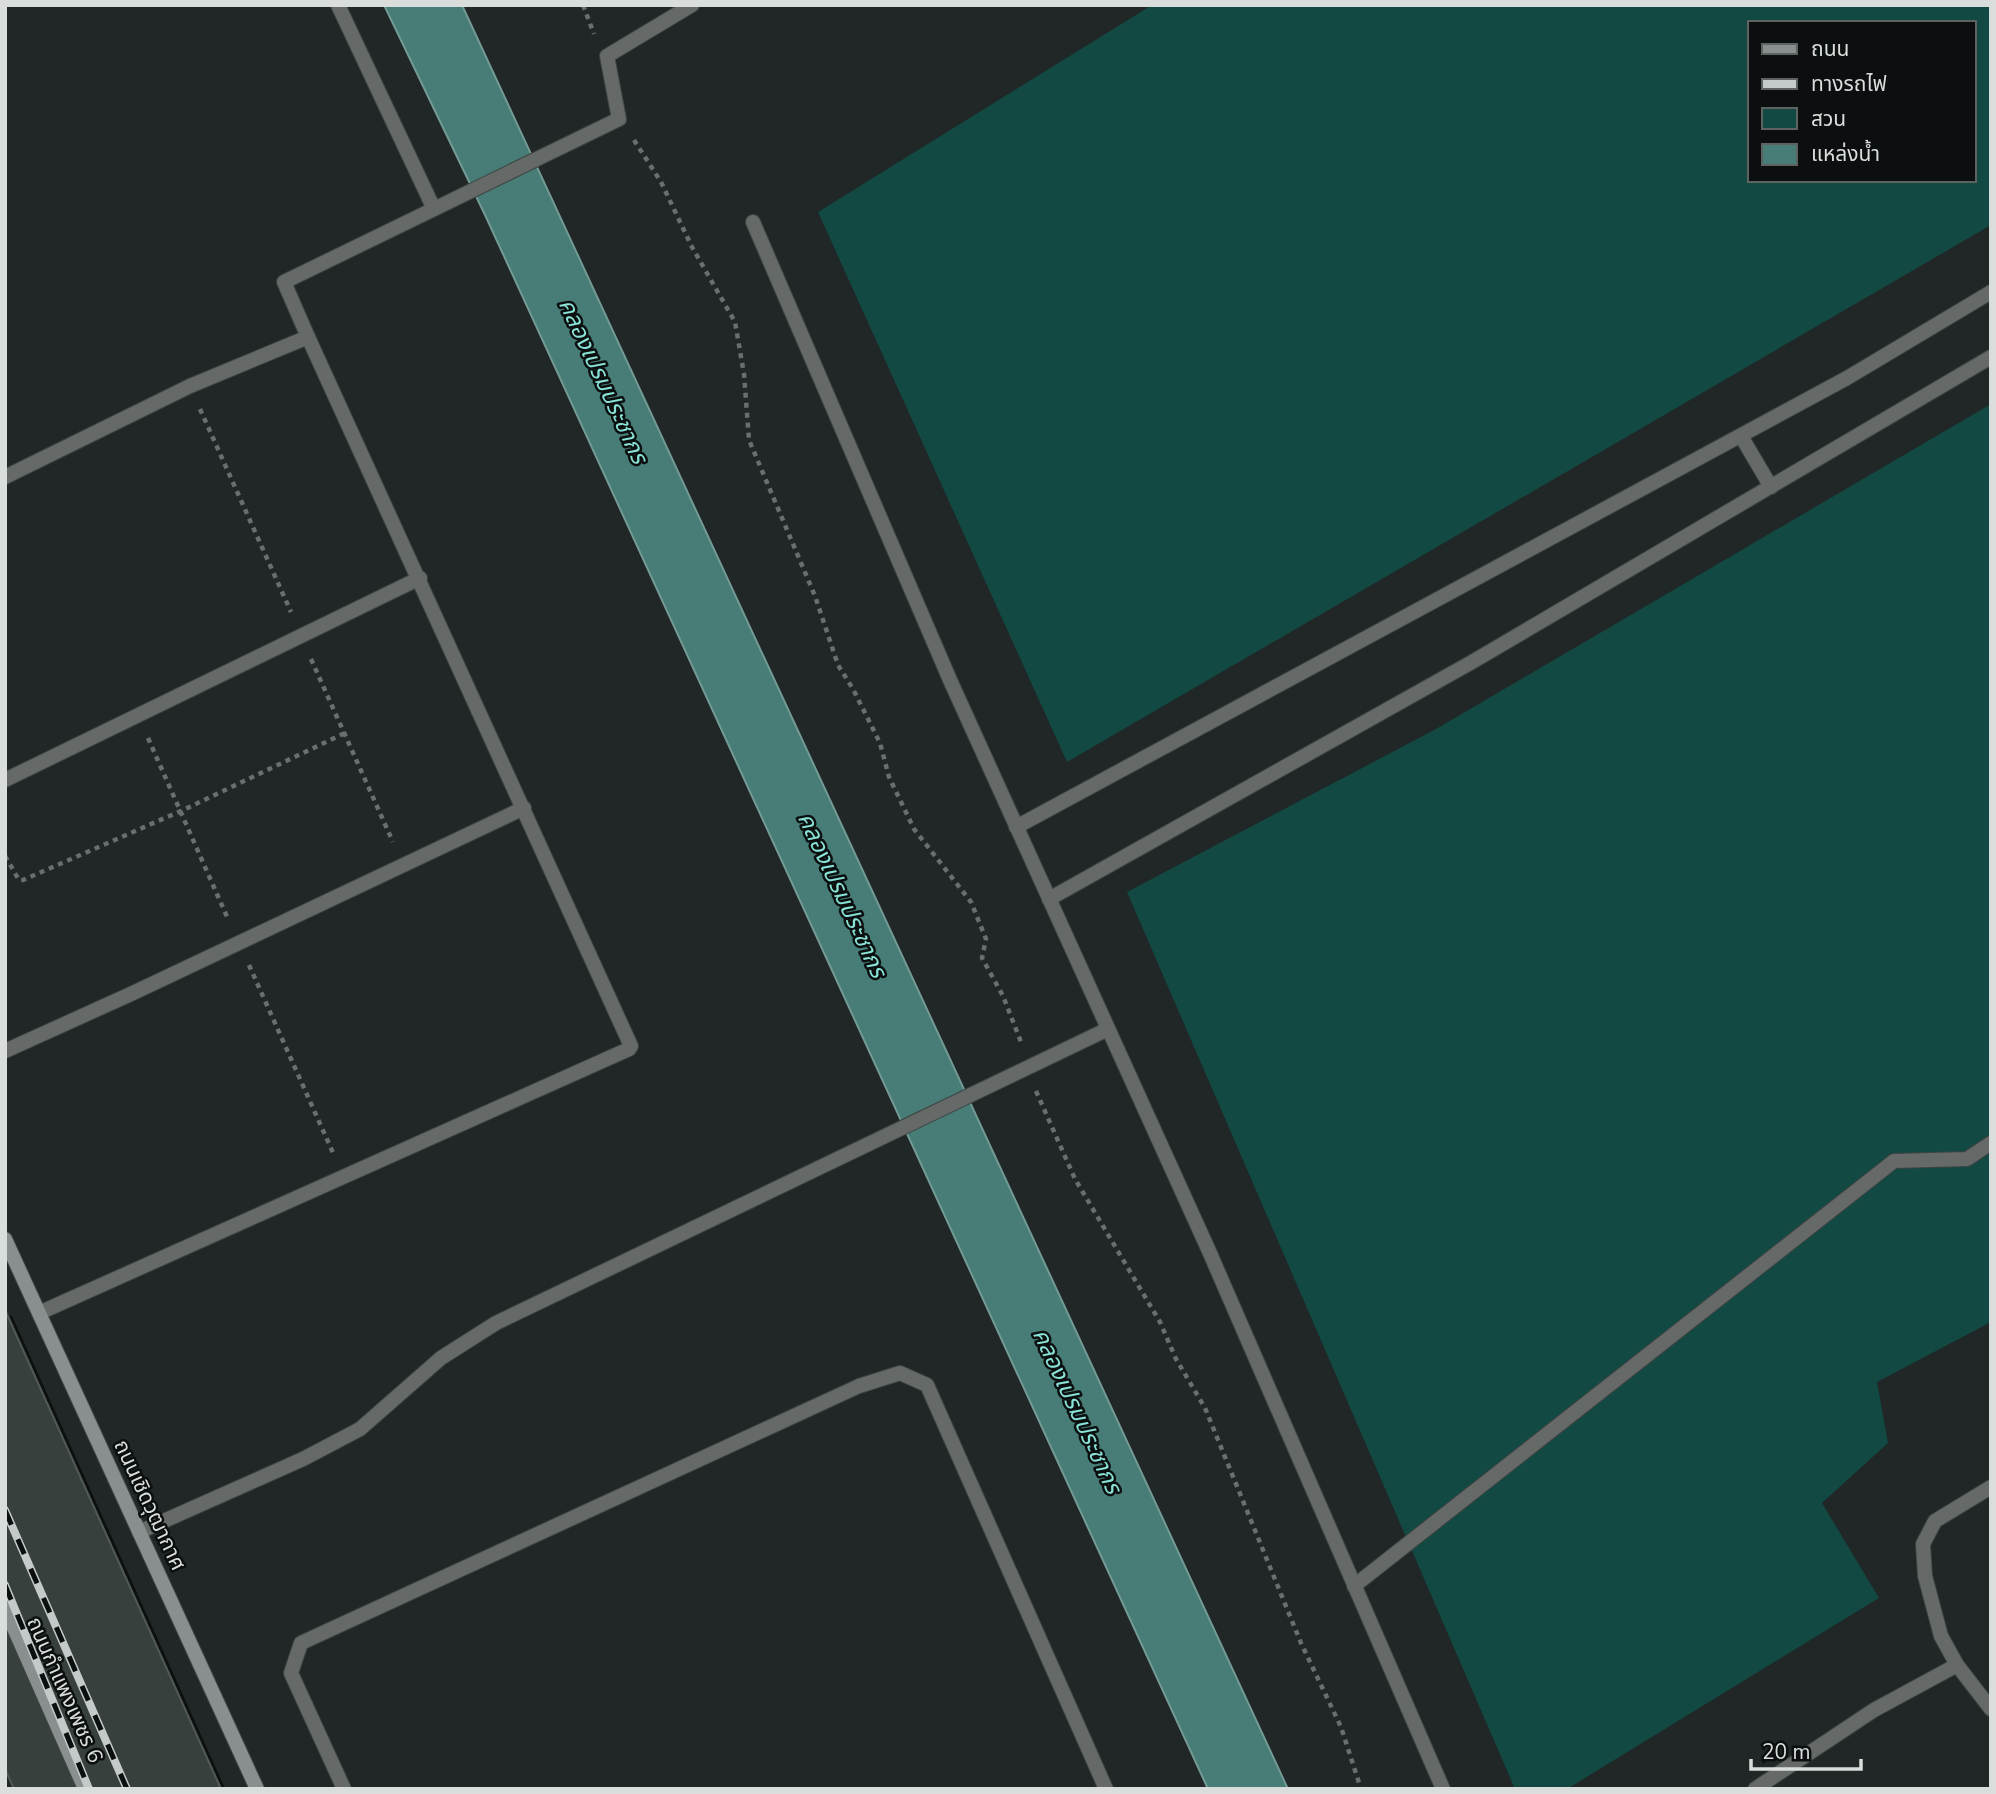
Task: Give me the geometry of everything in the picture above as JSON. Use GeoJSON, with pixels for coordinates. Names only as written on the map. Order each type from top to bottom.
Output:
{"type":"FeatureCollection","features":[{"type":"Feature","properties":{"kind":"main road","name":"ถนนเชิดวุฒากาศ"},"geometry":{"type":"LineString","coordinates":[[5,1239],[257,1789]]}},
{"type":"Feature","properties":{"kind":"main road","name":"ถนนกำแพงเพชร 6"},"geometry":{"type":"LineString","coordinates":[[5,1608],[85,1789]]}},
{"type":"Feature","properties":{"kind":"street"},"geometry":{"type":"LineString","coordinates":[[338,5],[434,209]]}},
{"type":"Feature","properties":{"kind":"street"},"geometry":{"type":"LineString","coordinates":[[39,1312],[629,1049],[631,1042],[284,282],[620,119],[607,56],[692,5]]}},
{"type":"Feature","properties":{"kind":"street"},"geometry":{"type":"LineString","coordinates":[[752,222],[1016,827],[1209,1251],[1443,1789]]}},
{"type":"Feature","properties":{"kind":"street"},"geometry":{"type":"LineString","coordinates":[[1016,827],[1847,378],[1991,292]]}},
{"type":"Feature","properties":{"kind":"street"},"geometry":{"type":"LineString","coordinates":[[5,477],[190,386],[308,337]]}},
{"type":"Feature","properties":{"kind":"street"},"geometry":{"type":"LineString","coordinates":[[1049,899],[1472,662],[1991,357]]}},
{"type":"Feature","properties":{"kind":"street"},"geometry":{"type":"LineString","coordinates":[[1741,436],[1771,486]]}},
{"type":"Feature","properties":{"kind":"street"},"geometry":{"type":"LineString","coordinates":[[5,780],[420,578]]}},
{"type":"Feature","properties":{"kind":"street"},"geometry":{"type":"LineString","coordinates":[[5,1051],[145,988],[524,808]]}},
{"type":"Feature","properties":{"kind":"street"},"geometry":{"type":"LineString","coordinates":[[139,1532],[303,1459],[360,1429],[441,1358],[496,1323],[1108,1029]]}},
{"type":"Feature","properties":{"kind":"street"},"geometry":{"type":"LineString","coordinates":[[1354,1586],[1894,1161],[1967,1159],[1991,1143]]}},
{"type":"Feature","properties":{"kind":"street"},"geometry":{"type":"LineString","coordinates":[[344,1789],[290,1673],[301,1643],[859,1386],[900,1373],[927,1385],[1106,1789]]}},
{"type":"Feature","properties":{"kind":"street"},"geometry":{"type":"LineString","coordinates":[[1991,1487],[1935,1521],[1923,1544],[1925,1576],[1941,1636],[1957,1665],[1991,1709]]}},
{"type":"Feature","properties":{"kind":"street"},"geometry":{"type":"LineString","coordinates":[[1755,1789],[1874,1710],[1957,1665]]}},
{"type":"Feature","properties":{"kind":"path"},"geometry":{"type":"LineString","coordinates":[[620,119],[661,181],[692,247],[735,321],[744,374],[749,440],[815,596],[838,664],[880,743],[889,777],[915,829],[971,902],[986,939],[982,958],[1003,996],[1038,1097],[1075,1179],[1160,1322],[1176,1359],[1205,1408],[1301,1643],[1341,1727],[1361,1789]]}},
{"type":"Feature","properties":{"kind":"path"},"geometry":{"type":"LineString","coordinates":[[5,856],[16,877],[23,880],[181,811],[345,733]]}},
{"type":"Feature","properties":{"kind":"green space"},"geometry":{"type":"Polygon","coordinates":[[[1152,5],[1991,5],[1991,225],[1067,762],[818,212],[1152,5]]]}},
{"type":"Feature","properties":{"kind":"green space"},"geometry":{"type":"Polygon","coordinates":[[[1991,404],[1991,1322],[1877,1382],[1888,1443],[1822,1503],[1879,1598],[1567,1789],[1515,1789],[1127,892],[1436,729],[1991,404]]]}},
{"type":"Feature","properties":{"kind":"water","name":"คลองเปรมประชากร"},"geometry":{"type":"Polygon","coordinates":[[[384,5],[462,5],[1288,1789],[1208,1789],[486,217],[384,5]]]}},
{"type":"Feature","properties":{"kind":"building"},"geometry":{"type":"Polygon","coordinates":[[[5,1310],[221,1789],[14,1789],[5,1769],[5,1310]]]}},
{"type":"Feature","properties":{"kind":"railway"},"geometry":{"type":"LineString","coordinates":[[5,1510],[127,1789]]}},
{"type":"Feature","properties":{"kind":"railway"},"geometry":{"type":"LineString","coordinates":[[5,1585],[89,1789]]}}]}
